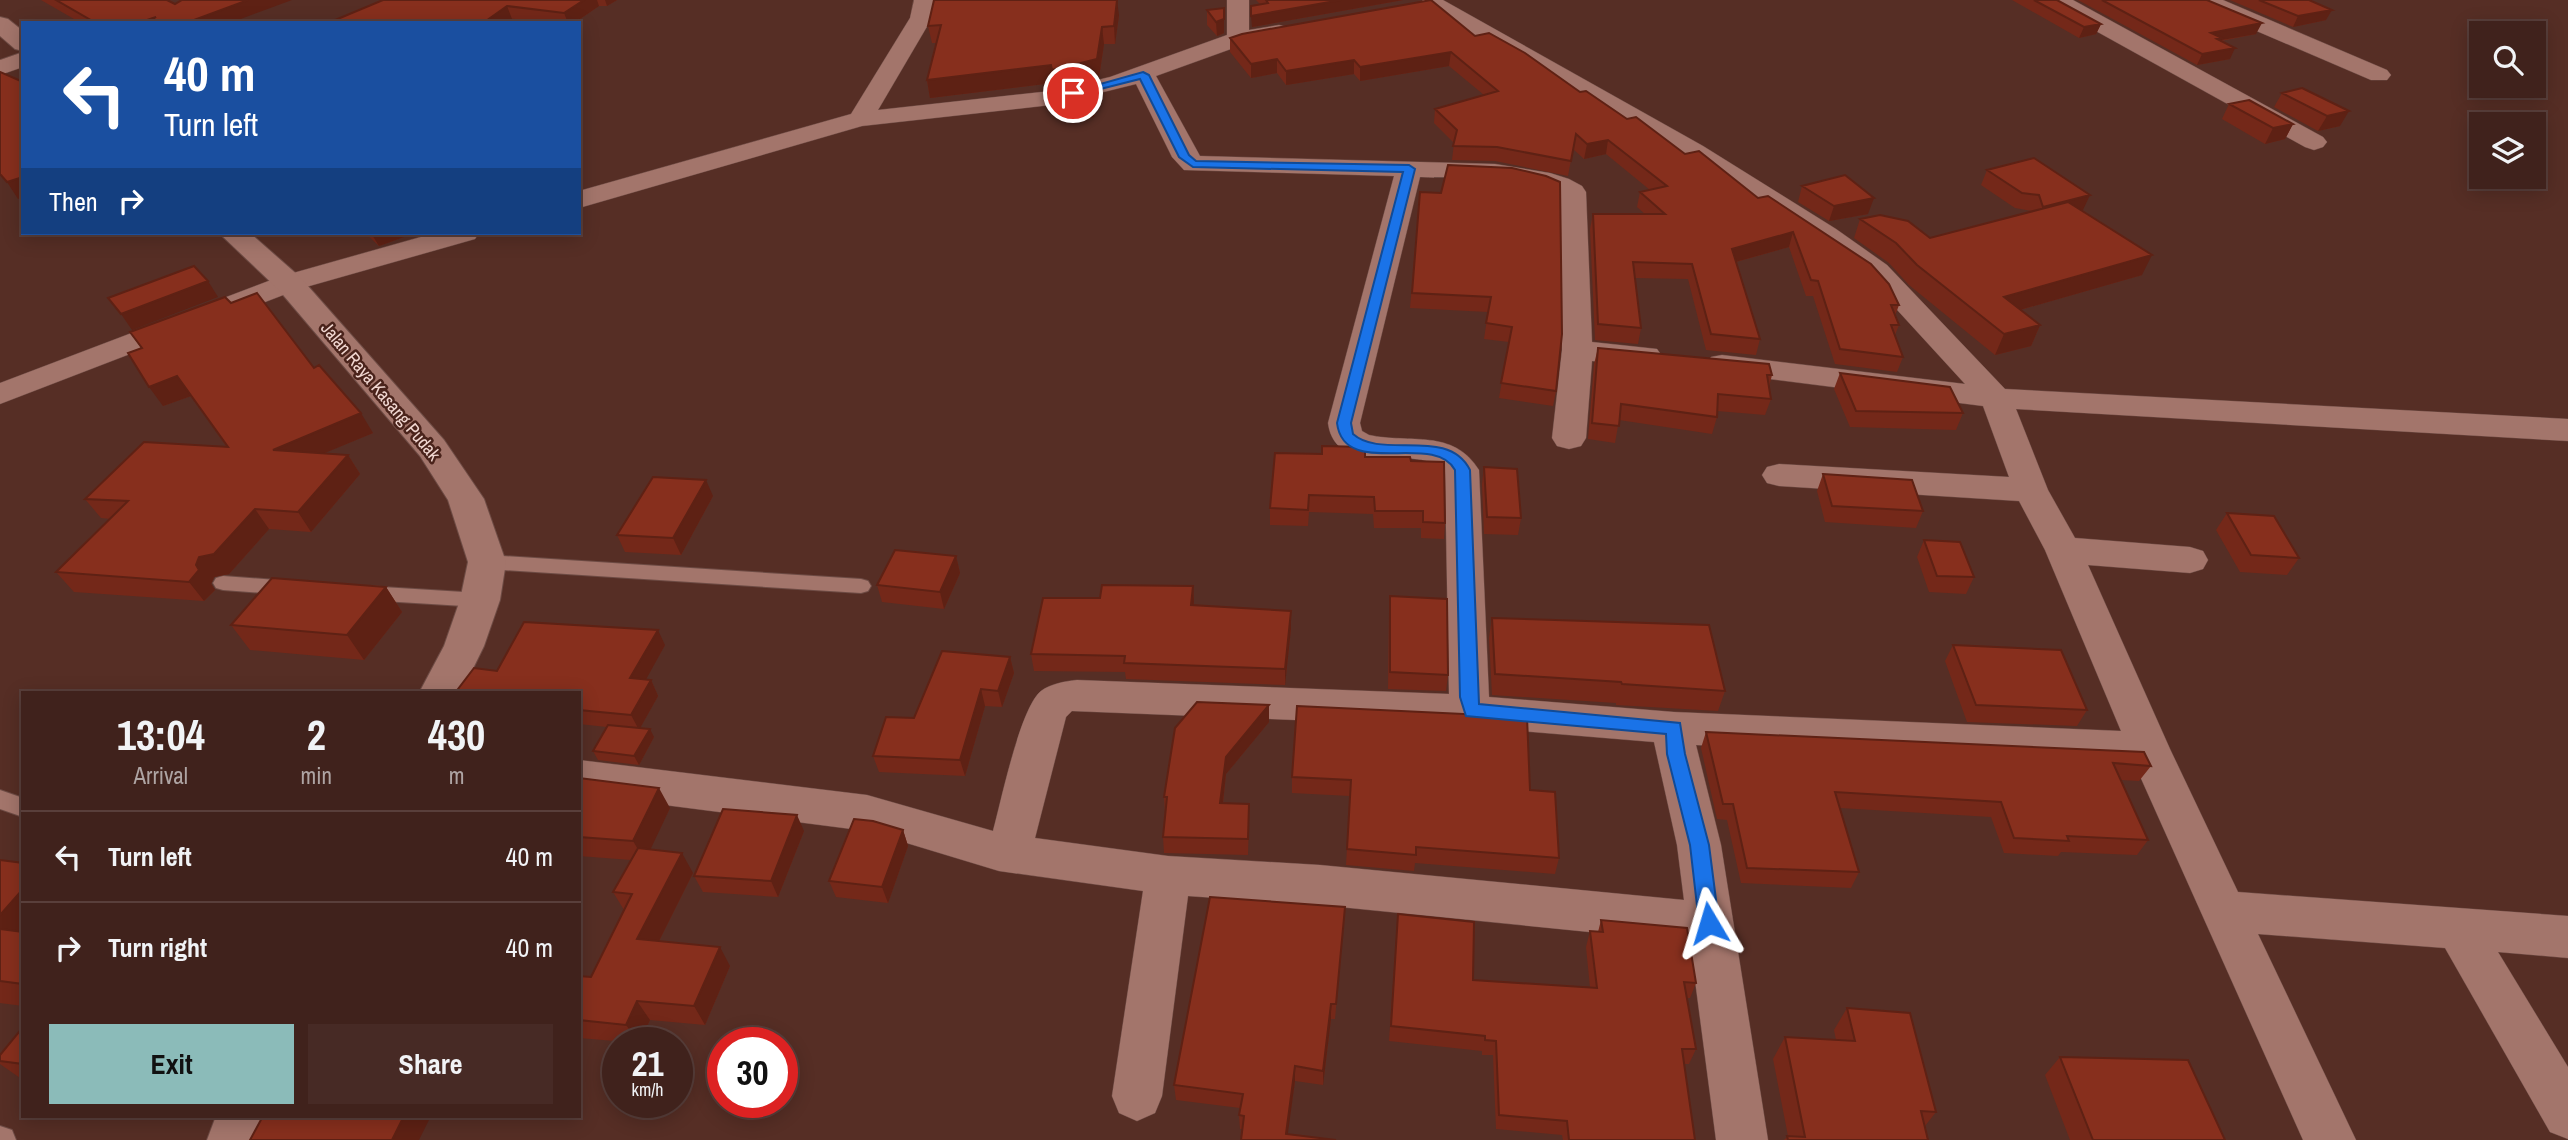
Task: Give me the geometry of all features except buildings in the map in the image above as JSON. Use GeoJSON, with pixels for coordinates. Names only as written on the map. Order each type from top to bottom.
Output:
{"type":"FeatureCollection","features":[{"type":"Feature","properties":{"kind":"street"},"geometry":{"type":"LineString","coordinates":[[860,119],[921,18],[925,0]]}},
{"type":"Feature","properties":{"kind":"street"},"geometry":{"type":"LineString","coordinates":[[1238,0],[1238,39]]}},
{"type":"Feature","properties":{"kind":"street"},"geometry":{"type":"LineString","coordinates":[[2057,0],[2315,142]]}},
{"type":"Feature","properties":{"kind":"street"},"geometry":{"type":"LineString","coordinates":[[2204,0],[2379,75]]}},
{"type":"Feature","properties":{"kind":"street"},"geometry":{"type":"LineString","coordinates":[[1433,3],[1693,151],[1826,235],[1877,271],[1996,398],[2031,490],[2063,550],[2149,749],[2330,1140]]}},
{"type":"Feature","properties":{"kind":"street"},"geometry":{"type":"LineString","coordinates":[[0,24],[21,42]]}},
{"type":"Feature","properties":{"kind":"street"},"geometry":{"type":"LineString","coordinates":[[581,199],[860,119],[1051,98],[1143,75],[1192,54],[1238,39],[1295,29]]}},
{"type":"Feature","properties":{"kind":"street"},"geometry":{"type":"LineString","coordinates":[[0,68],[21,60]]}},
{"type":"Feature","properties":{"kind":"street"},"geometry":{"type":"LineString","coordinates":[[1143,75],[1185,157],[1193,164],[1485,172],[1543,179],[1560,184],[1573,192],[1577,350],[1569,438]]}},
{"type":"Feature","properties":{"kind":"street"},"geometry":{"type":"LineString","coordinates":[[1409,169],[1344,423],[1346,436],[1353,443],[1366,447],[1427,450],[1449,456],[1459,463],[1462,470],[1469,697],[1472,711]]}},
{"type":"Feature","properties":{"kind":"street"},"geometry":{"type":"LineString","coordinates":[[1826,235],[1860,224]]}},
{"type":"Feature","properties":{"kind":"street","name":"Jalan Raya Kasang Pudak"},"geometry":{"type":"LineString","coordinates":[[235,235],[289,283],[432,448],[466,499],[487,562],[480,600],[464,646],[441,691]]}},
{"type":"Feature","properties":{"kind":"street"},"geometry":{"type":"LineString","coordinates":[[0,394],[289,283],[458,235]]}},
{"type":"Feature","properties":{"kind":"street"},"geometry":{"type":"LineString","coordinates":[[1577,350],[1775,369],[1996,398],[2568,430]]}},
{"type":"Feature","properties":{"kind":"street"},"geometry":{"type":"LineString","coordinates":[[1779,475],[2031,490]]}},
{"type":"Feature","properties":{"kind":"street"},"geometry":{"type":"LineString","coordinates":[[2063,550],[2190,560]]}},
{"type":"Feature","properties":{"kind":"street"},"geometry":{"type":"LineString","coordinates":[[1009,853],[1046,715],[1051,705],[1060,698],[1077,695],[1472,711],[1674,728],[2149,749]]}},
{"type":"Feature","properties":{"kind":"street"},"geometry":{"type":"LineString","coordinates":[[1674,728],[1676,754],[1699,845],[1742,1140]]}},
{"type":"Feature","properties":{"kind":"street"},"geometry":{"type":"LineString","coordinates":[[581,777],[867,813],[1009,853],[1168,875],[1320,885],[1709,923]]}},
{"type":"Feature","properties":{"kind":"street"},"geometry":{"type":"LineString","coordinates":[[1138,1096],[1168,875]]}},
{"type":"Feature","properties":{"kind":"street"},"geometry":{"type":"LineString","coordinates":[[2224,911],[2568,937]]}},
{"type":"Feature","properties":{"kind":"street"},"geometry":{"type":"LineString","coordinates":[[2459,929],[2568,1114]]}},
{"type":"Feature","properties":{"kind":"street"},"geometry":{"type":"LineString","coordinates":[[234,1140],[242,1118]]}},
{"type":"Feature","properties":{"kind":"lane"},"geometry":{"type":"LineString","coordinates":[[487,562],[861,586]]}},
{"type":"Feature","properties":{"kind":"lane"},"geometry":{"type":"LineString","coordinates":[[223,583],[304,589]]}},
{"type":"Feature","properties":{"kind":"lane"},"geometry":{"type":"LineString","coordinates":[[345,591],[480,600]]}},
{"type":"Feature","properties":{"kind":"lane"},"geometry":{"type":"LineString","coordinates":[[0,799],[21,807]]}},
{"type":"Feature","properties":{"kind":"route"},"geometry":{"type":"LineString","coordinates":[[1073,93],[1143,75],[1185,157],[1200,166],[1409,169],[1344,423],[1346,436],[1353,443],[1366,447],[1427,450],[1449,456],[1459,463],[1462,470],[1469,697],[1472,711],[1674,728],[1676,754],[1699,845],[1709,923]]}}]}
